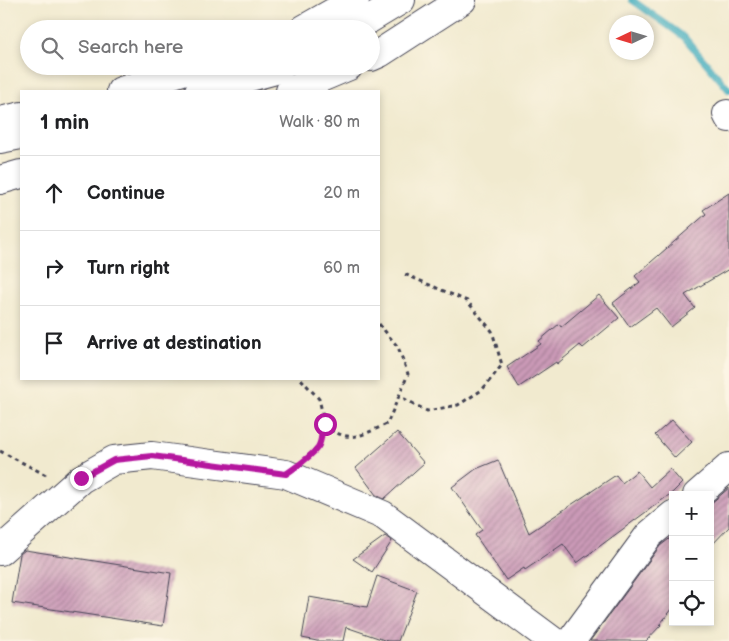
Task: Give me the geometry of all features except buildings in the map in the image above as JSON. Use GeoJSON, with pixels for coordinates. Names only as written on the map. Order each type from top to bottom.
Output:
{"type":"FeatureCollection","features":[{"type":"Feature","properties":{"kind":"street"},"geometry":{"type":"LineString","coordinates":[[320,20],[355,0]]}},
{"type":"Feature","properties":{"kind":"street"},"geometry":{"type":"LineString","coordinates":[[368,20],[401,0]]}},
{"type":"Feature","properties":{"kind":"street"},"geometry":{"type":"LineString","coordinates":[[380,53],[462,0]]}},
{"type":"Feature","properties":{"kind":"street"},"geometry":{"type":"LineString","coordinates":[[123,90],[170,75]]}},
{"type":"Feature","properties":{"kind":"street"},"geometry":{"type":"LineString","coordinates":[[203,90],[257,75]]}},
{"type":"Feature","properties":{"kind":"street"},"geometry":{"type":"LineString","coordinates":[[292,90],[328,75]]}},
{"type":"Feature","properties":{"kind":"street"},"geometry":{"type":"LineString","coordinates":[[0,121],[20,116]]}},
{"type":"Feature","properties":{"kind":"street"},"geometry":{"type":"LineString","coordinates":[[0,139],[20,135]]}},
{"type":"Feature","properties":{"kind":"street"},"geometry":{"type":"LineString","coordinates":[[0,180],[20,174]]}},
{"type":"Feature","properties":{"kind":"street"},"geometry":{"type":"LineString","coordinates":[[0,551],[81,478],[114,460],[152,456],[286,474],[383,515],[553,641]]}},
{"type":"Feature","properties":{"kind":"street"},"geometry":{"type":"LineString","coordinates":[[702,491],[729,467]]}},
{"type":"Feature","properties":{"kind":"street"},"geometry":{"type":"LineString","coordinates":[[571,641],[649,534],[669,518]]}},
{"type":"Feature","properties":{"kind":"path"},"geometry":{"type":"LineString","coordinates":[[400,396],[427,411],[458,406],[482,390],[502,365],[492,331],[467,301],[402,273]]}},
{"type":"Feature","properties":{"kind":"path"},"geometry":{"type":"LineString","coordinates":[[323,426],[338,435],[350,438],[387,424],[408,374],[398,347],[380,325]]}},
{"type":"Feature","properties":{"kind":"path"},"geometry":{"type":"LineString","coordinates":[[286,474],[304,461],[319,446],[325,424],[319,399],[302,380]]}},
{"type":"Feature","properties":{"kind":"path"},"geometry":{"type":"LineString","coordinates":[[0,451],[50,477],[81,478]]}},
{"type":"Feature","properties":{"kind":"waterway"},"geometry":{"type":"LineString","coordinates":[[632,0],[684,37],[729,90]]}},
{"type":"Feature","properties":{"kind":"route"},"geometry":{"type":"LineString","coordinates":[[81,478],[114,460],[152,456],[286,474],[304,461],[319,446],[325,424]]}}]}
